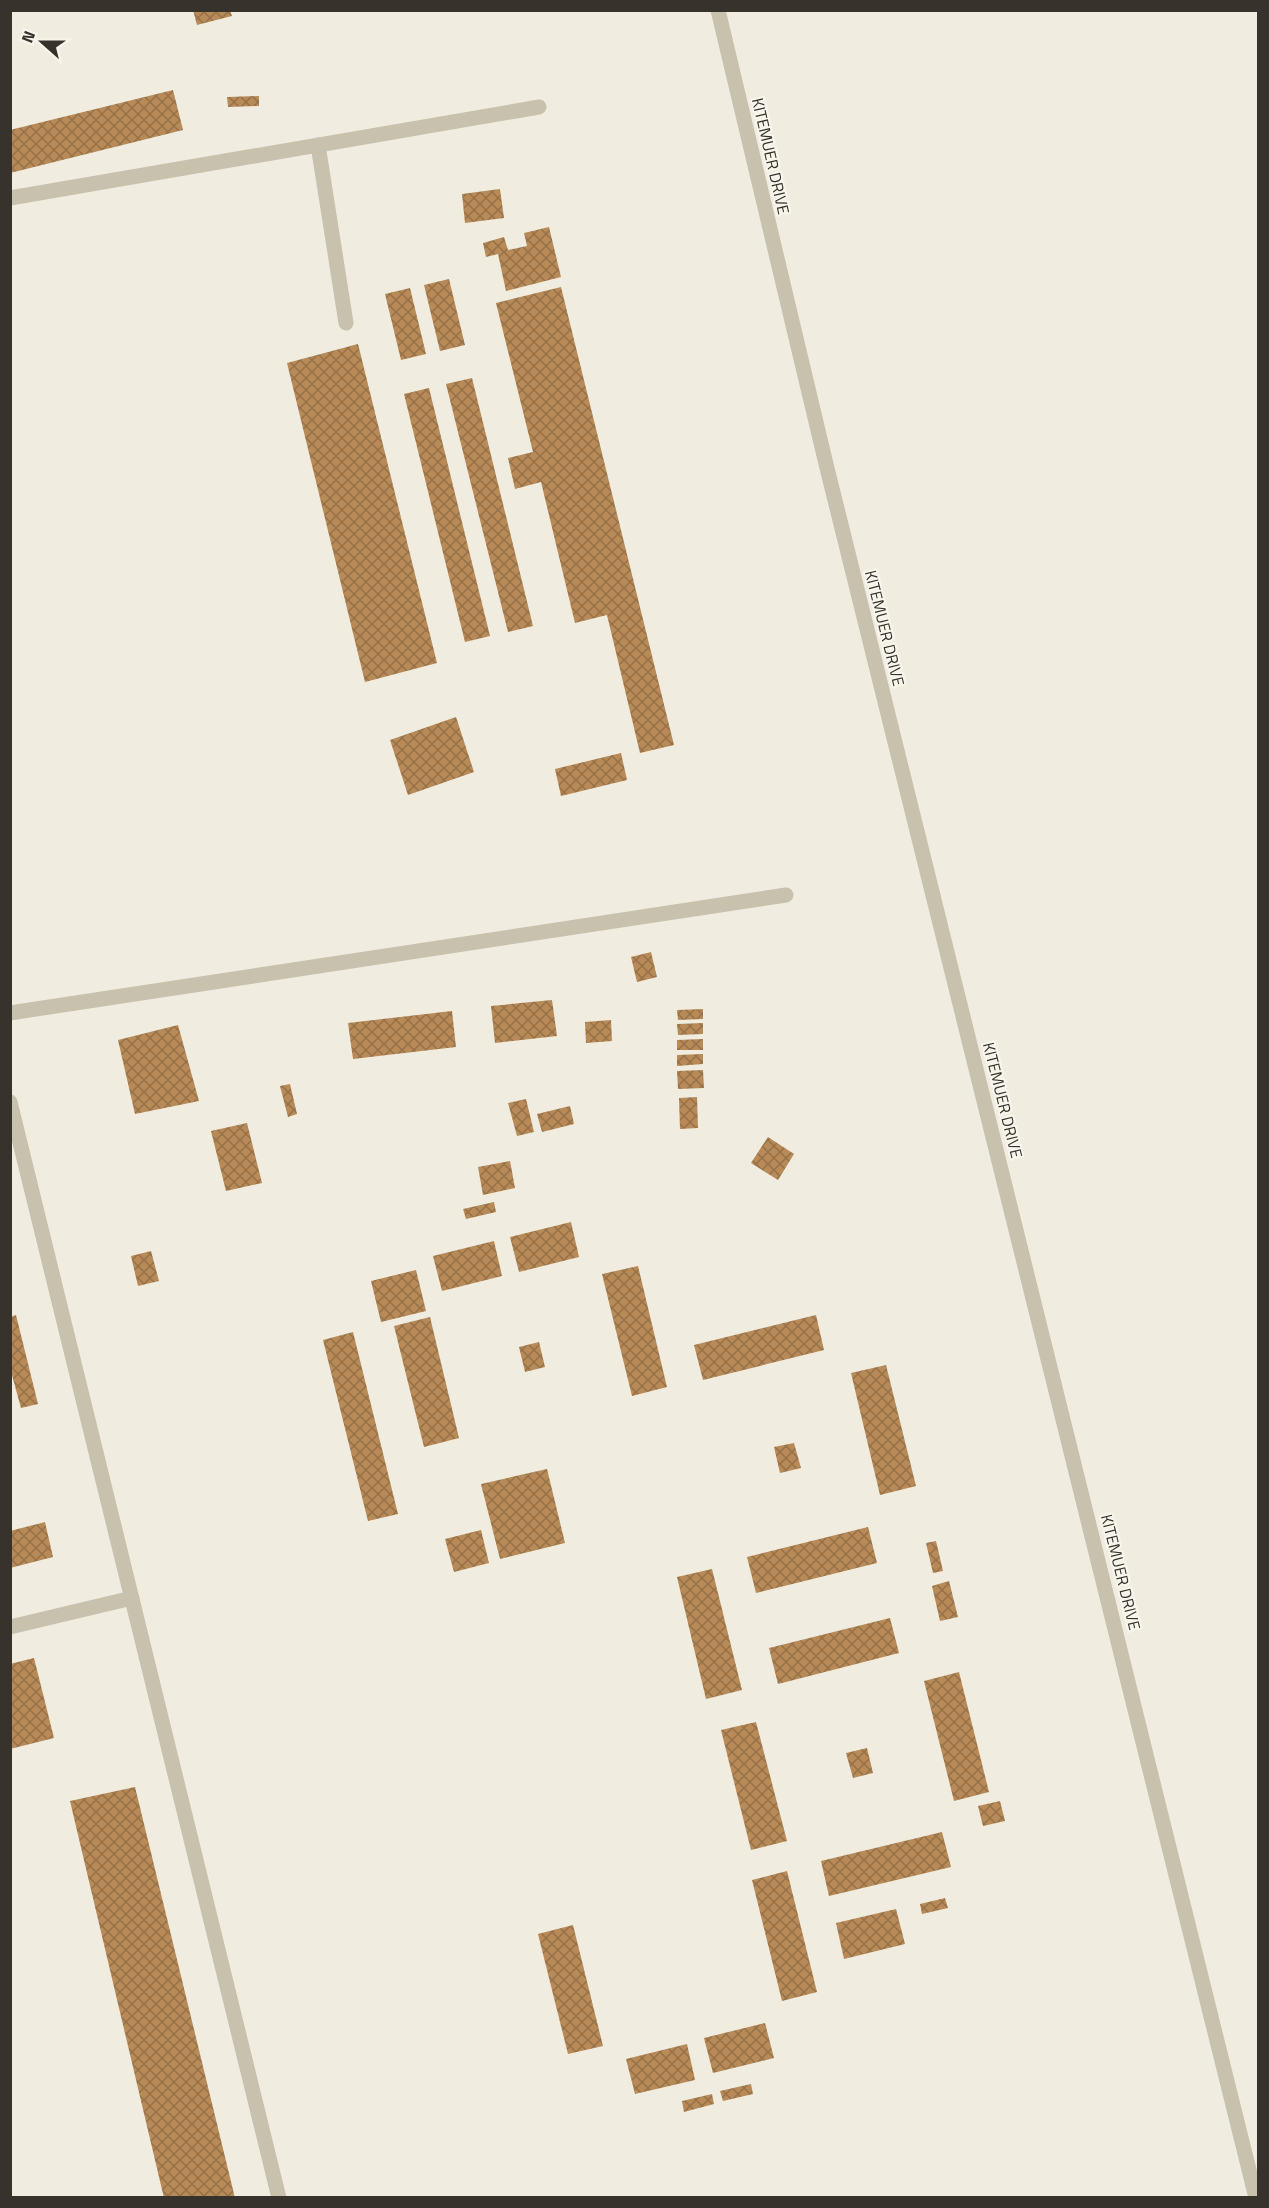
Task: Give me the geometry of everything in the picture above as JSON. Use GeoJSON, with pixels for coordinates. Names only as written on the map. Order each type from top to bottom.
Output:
{"type":"FeatureCollection","features":[{"type":"Feature","properties":{"kind":"street","name":"KITEMUER DRIVE"},"geometry":{"type":"LineString","coordinates":[[718,10],[826,464],[1256,2198]]}},
{"type":"Feature","properties":{"kind":"street"},"geometry":{"type":"LineString","coordinates":[[10,198],[539,107]]}},
{"type":"Feature","properties":{"kind":"street"},"geometry":{"type":"LineString","coordinates":[[318,145],[346,323]]}},
{"type":"Feature","properties":{"kind":"street"},"geometry":{"type":"LineString","coordinates":[[10,1013],[786,896]]}},
{"type":"Feature","properties":{"kind":"street"},"geometry":{"type":"LineString","coordinates":[[10,1102],[279,2198]]}},
{"type":"Feature","properties":{"kind":"street"},"geometry":{"type":"LineString","coordinates":[[10,1627],[132,1598]]}},
{"type":"Feature","properties":{"kind":"building"},"geometry":{"type":"Polygon","coordinates":[[[193,10],[230,10],[232,16],[197,25],[193,10]]]}},
{"type":"Feature","properties":{"kind":"building"},"geometry":{"type":"Polygon","coordinates":[[[173,90],[183,130],[10,173],[10,130],[173,90]]]}},
{"type":"Feature","properties":{"kind":"building"},"geometry":{"type":"Polygon","coordinates":[[[259,96],[259,106],[228,107],[227,97],[259,96]]]}},
{"type":"Feature","properties":{"kind":"building"},"geometry":{"type":"Polygon","coordinates":[[[500,189],[504,218],[465,223],[462,194],[500,189]]]}},
{"type":"Feature","properties":{"kind":"building"},"geometry":{"type":"Polygon","coordinates":[[[549,227],[561,277],[506,291],[498,254],[486,257],[483,243],[504,237],[508,250],[527,246],[524,233],[549,227]]]}},
{"type":"Feature","properties":{"kind":"building"},"geometry":{"type":"Polygon","coordinates":[[[449,279],[465,345],[440,351],[424,285],[449,279]]]}},
{"type":"Feature","properties":{"kind":"building"},"geometry":{"type":"Polygon","coordinates":[[[561,287],[674,745],[640,753],[607,615],[575,623],[541,482],[515,489],[508,458],[533,452],[496,303],[561,287]]]}},
{"type":"Feature","properties":{"kind":"building"},"geometry":{"type":"Polygon","coordinates":[[[410,288],[426,354],[401,360],[385,294],[410,288]]]}},
{"type":"Feature","properties":{"kind":"building"},"geometry":{"type":"Polygon","coordinates":[[[358,344],[437,663],[365,682],[287,363],[358,344]]]}},
{"type":"Feature","properties":{"kind":"building"},"geometry":{"type":"Polygon","coordinates":[[[472,378],[533,626],[508,632],[446,384],[472,378]]]}},
{"type":"Feature","properties":{"kind":"building"},"geometry":{"type":"Polygon","coordinates":[[[429,388],[490,636],[465,642],[404,394],[429,388]]]}},
{"type":"Feature","properties":{"kind":"building"},"geometry":{"type":"Polygon","coordinates":[[[456,717],[474,772],[408,795],[390,740],[456,717]]]}},
{"type":"Feature","properties":{"kind":"building"},"geometry":{"type":"Polygon","coordinates":[[[621,753],[627,780],[561,796],[555,769],[621,753]]]}},
{"type":"Feature","properties":{"kind":"building"},"geometry":{"type":"Polygon","coordinates":[[[651,952],[657,977],[637,982],[631,957],[651,952]]]}},
{"type":"Feature","properties":{"kind":"building"},"geometry":{"type":"Polygon","coordinates":[[[552,1000],[557,1036],[495,1043],[491,1006],[552,1000]]]}},
{"type":"Feature","properties":{"kind":"building"},"geometry":{"type":"Polygon","coordinates":[[[703,1009],[703,1019],[678,1020],[677,1010],[703,1009]]]}},
{"type":"Feature","properties":{"kind":"building"},"geometry":{"type":"Polygon","coordinates":[[[452,1011],[456,1047],[353,1059],[348,1023],[452,1011]]]}},
{"type":"Feature","properties":{"kind":"building"},"geometry":{"type":"Polygon","coordinates":[[[611,1020],[612,1041],[586,1043],[585,1022],[611,1020]]]}},
{"type":"Feature","properties":{"kind":"building"},"geometry":{"type":"Polygon","coordinates":[[[703,1023],[703,1034],[678,1035],[677,1024],[703,1023]]]}},
{"type":"Feature","properties":{"kind":"building"},"geometry":{"type":"Polygon","coordinates":[[[178,1025],[199,1101],[135,1114],[118,1040],[178,1025]]]}},
{"type":"Feature","properties":{"kind":"building"},"geometry":{"type":"Polygon","coordinates":[[[703,1039],[703,1050],[677,1050],[677,1040],[703,1039]]]}},
{"type":"Feature","properties":{"kind":"building"},"geometry":{"type":"Polygon","coordinates":[[[703,1054],[703,1064],[677,1066],[677,1055],[703,1054]]]}},
{"type":"Feature","properties":{"kind":"building"},"geometry":{"type":"Polygon","coordinates":[[[703,1070],[704,1088],[678,1089],[677,1071],[703,1070]]]}},
{"type":"Feature","properties":{"kind":"building"},"geometry":{"type":"Polygon","coordinates":[[[290,1084],[297,1114],[288,1117],[280,1086],[290,1084]]]}},
{"type":"Feature","properties":{"kind":"building"},"geometry":{"type":"Polygon","coordinates":[[[697,1097],[698,1128],[680,1129],[679,1098],[697,1097]]]}},
{"type":"Feature","properties":{"kind":"building"},"geometry":{"type":"Polygon","coordinates":[[[526,1099],[534,1132],[517,1136],[508,1103],[526,1099]]]}},
{"type":"Feature","properties":{"kind":"building"},"geometry":{"type":"Polygon","coordinates":[[[570,1106],[574,1124],[542,1132],[537,1114],[570,1106]]]}},
{"type":"Feature","properties":{"kind":"building"},"geometry":{"type":"Polygon","coordinates":[[[247,1123],[262,1183],[226,1191],[211,1131],[247,1123]]]}},
{"type":"Feature","properties":{"kind":"building"},"geometry":{"type":"Polygon","coordinates":[[[768,1137],[794,1154],[778,1180],[751,1163],[768,1137]]]}},
{"type":"Feature","properties":{"kind":"building"},"geometry":{"type":"Polygon","coordinates":[[[510,1161],[515,1188],[483,1195],[478,1167],[510,1161]]]}},
{"type":"Feature","properties":{"kind":"building"},"geometry":{"type":"Polygon","coordinates":[[[494,1202],[496,1212],[466,1219],[463,1209],[494,1202]]]}},
{"type":"Feature","properties":{"kind":"building"},"geometry":{"type":"Polygon","coordinates":[[[571,1222],[579,1257],[519,1272],[510,1237],[571,1222]]]}},
{"type":"Feature","properties":{"kind":"building"},"geometry":{"type":"Polygon","coordinates":[[[494,1241],[502,1276],[442,1291],[433,1256],[494,1241]]]}},
{"type":"Feature","properties":{"kind":"building"},"geometry":{"type":"Polygon","coordinates":[[[151,1251],[159,1281],[138,1286],[131,1256],[151,1251]]]}},
{"type":"Feature","properties":{"kind":"building"},"geometry":{"type":"Polygon","coordinates":[[[638,1266],[667,1387],[632,1396],[602,1274],[638,1266]]]}},
{"type":"Feature","properties":{"kind":"building"},"geometry":{"type":"Polygon","coordinates":[[[416,1270],[426,1311],[381,1322],[371,1281],[416,1270]]]}},
{"type":"Feature","properties":{"kind":"building"},"geometry":{"type":"Polygon","coordinates":[[[16,1315],[38,1404],[21,1408],[10,1368],[10,1317],[16,1315]]]}},
{"type":"Feature","properties":{"kind":"building"},"geometry":{"type":"Polygon","coordinates":[[[816,1315],[824,1350],[703,1380],[694,1345],[816,1315]]]}},
{"type":"Feature","properties":{"kind":"building"},"geometry":{"type":"Polygon","coordinates":[[[430,1317],[459,1438],[424,1447],[394,1326],[430,1317]]]}},
{"type":"Feature","properties":{"kind":"building"},"geometry":{"type":"Polygon","coordinates":[[[353,1332],[398,1514],[368,1521],[323,1340],[353,1332]]]}},
{"type":"Feature","properties":{"kind":"building"},"geometry":{"type":"Polygon","coordinates":[[[539,1342],[545,1367],[525,1372],[519,1347],[539,1342]]]}},
{"type":"Feature","properties":{"kind":"building"},"geometry":{"type":"Polygon","coordinates":[[[886,1365],[916,1486],[880,1495],[851,1373],[886,1365]]]}},
{"type":"Feature","properties":{"kind":"building"},"geometry":{"type":"Polygon","coordinates":[[[794,1443],[801,1468],[780,1473],[774,1447],[794,1443]]]}},
{"type":"Feature","properties":{"kind":"building"},"geometry":{"type":"Polygon","coordinates":[[[547,1469],[565,1543],[500,1559],[481,1484],[547,1469]]]}},
{"type":"Feature","properties":{"kind":"building"},"geometry":{"type":"Polygon","coordinates":[[[45,1522],[53,1557],[10,1568],[10,1531],[45,1522]]]}},
{"type":"Feature","properties":{"kind":"building"},"geometry":{"type":"Polygon","coordinates":[[[868,1527],[877,1563],[756,1593],[747,1557],[868,1527]]]}},
{"type":"Feature","properties":{"kind":"building"},"geometry":{"type":"Polygon","coordinates":[[[481,1530],[489,1563],[454,1572],[445,1539],[481,1530]]]}},
{"type":"Feature","properties":{"kind":"building"},"geometry":{"type":"Polygon","coordinates":[[[936,1541],[943,1571],[933,1573],[926,1543],[936,1541]]]}},
{"type":"Feature","properties":{"kind":"building"},"geometry":{"type":"Polygon","coordinates":[[[712,1569],[742,1690],[706,1699],[677,1577],[712,1569]]]}},
{"type":"Feature","properties":{"kind":"building"},"geometry":{"type":"Polygon","coordinates":[[[949,1581],[958,1617],[940,1621],[932,1586],[949,1581]]]}},
{"type":"Feature","properties":{"kind":"building"},"geometry":{"type":"Polygon","coordinates":[[[890,1618],[899,1653],[778,1684],[769,1648],[890,1618]]]}},
{"type":"Feature","properties":{"kind":"building"},"geometry":{"type":"Polygon","coordinates":[[[34,1658],[54,1738],[10,1749],[10,1664],[34,1658]]]}},
{"type":"Feature","properties":{"kind":"building"},"geometry":{"type":"Polygon","coordinates":[[[959,1672],[989,1792],[954,1801],[924,1681],[959,1672]]]}},
{"type":"Feature","properties":{"kind":"building"},"geometry":{"type":"Polygon","coordinates":[[[756,1722],[787,1841],[751,1850],[721,1730],[756,1722]]]}},
{"type":"Feature","properties":{"kind":"building"},"geometry":{"type":"Polygon","coordinates":[[[867,1748],[873,1773],[853,1778],[846,1753],[867,1748]]]}},
{"type":"Feature","properties":{"kind":"building"},"geometry":{"type":"Polygon","coordinates":[[[135,1787],[235,2198],[164,2198],[70,1801],[135,1787]]]}},
{"type":"Feature","properties":{"kind":"building"},"geometry":{"type":"Polygon","coordinates":[[[1000,1801],[1005,1821],[983,1826],[978,1806],[1000,1801]]]}},
{"type":"Feature","properties":{"kind":"building"},"geometry":{"type":"Polygon","coordinates":[[[942,1832],[951,1867],[829,1896],[821,1861],[942,1832]]]}},
{"type":"Feature","properties":{"kind":"building"},"geometry":{"type":"Polygon","coordinates":[[[787,1871],[817,1992],[782,2001],[752,1880],[787,1871]]]}},
{"type":"Feature","properties":{"kind":"building"},"geometry":{"type":"Polygon","coordinates":[[[945,1898],[948,1908],[922,1914],[920,1904],[945,1898]]]}},
{"type":"Feature","properties":{"kind":"building"},"geometry":{"type":"Polygon","coordinates":[[[896,1909],[905,1944],[844,1959],[836,1923],[896,1909]]]}},
{"type":"Feature","properties":{"kind":"building"},"geometry":{"type":"Polygon","coordinates":[[[573,1925],[603,2046],[568,2054],[538,1934],[573,1925]]]}},
{"type":"Feature","properties":{"kind":"building"},"geometry":{"type":"Polygon","coordinates":[[[765,2023],[774,2058],[713,2073],[704,2038],[765,2023]]]}},
{"type":"Feature","properties":{"kind":"building"},"geometry":{"type":"Polygon","coordinates":[[[687,2044],[695,2080],[635,2094],[626,2059],[687,2044]]]}},
{"type":"Feature","properties":{"kind":"building"},"geometry":{"type":"Polygon","coordinates":[[[751,2084],[753,2094],[723,2101],[720,2091],[751,2084]]]}},
{"type":"Feature","properties":{"kind":"building"},"geometry":{"type":"Polygon","coordinates":[[[712,2094],[714,2104],[684,2112],[682,2101],[712,2094]]]}}]}
